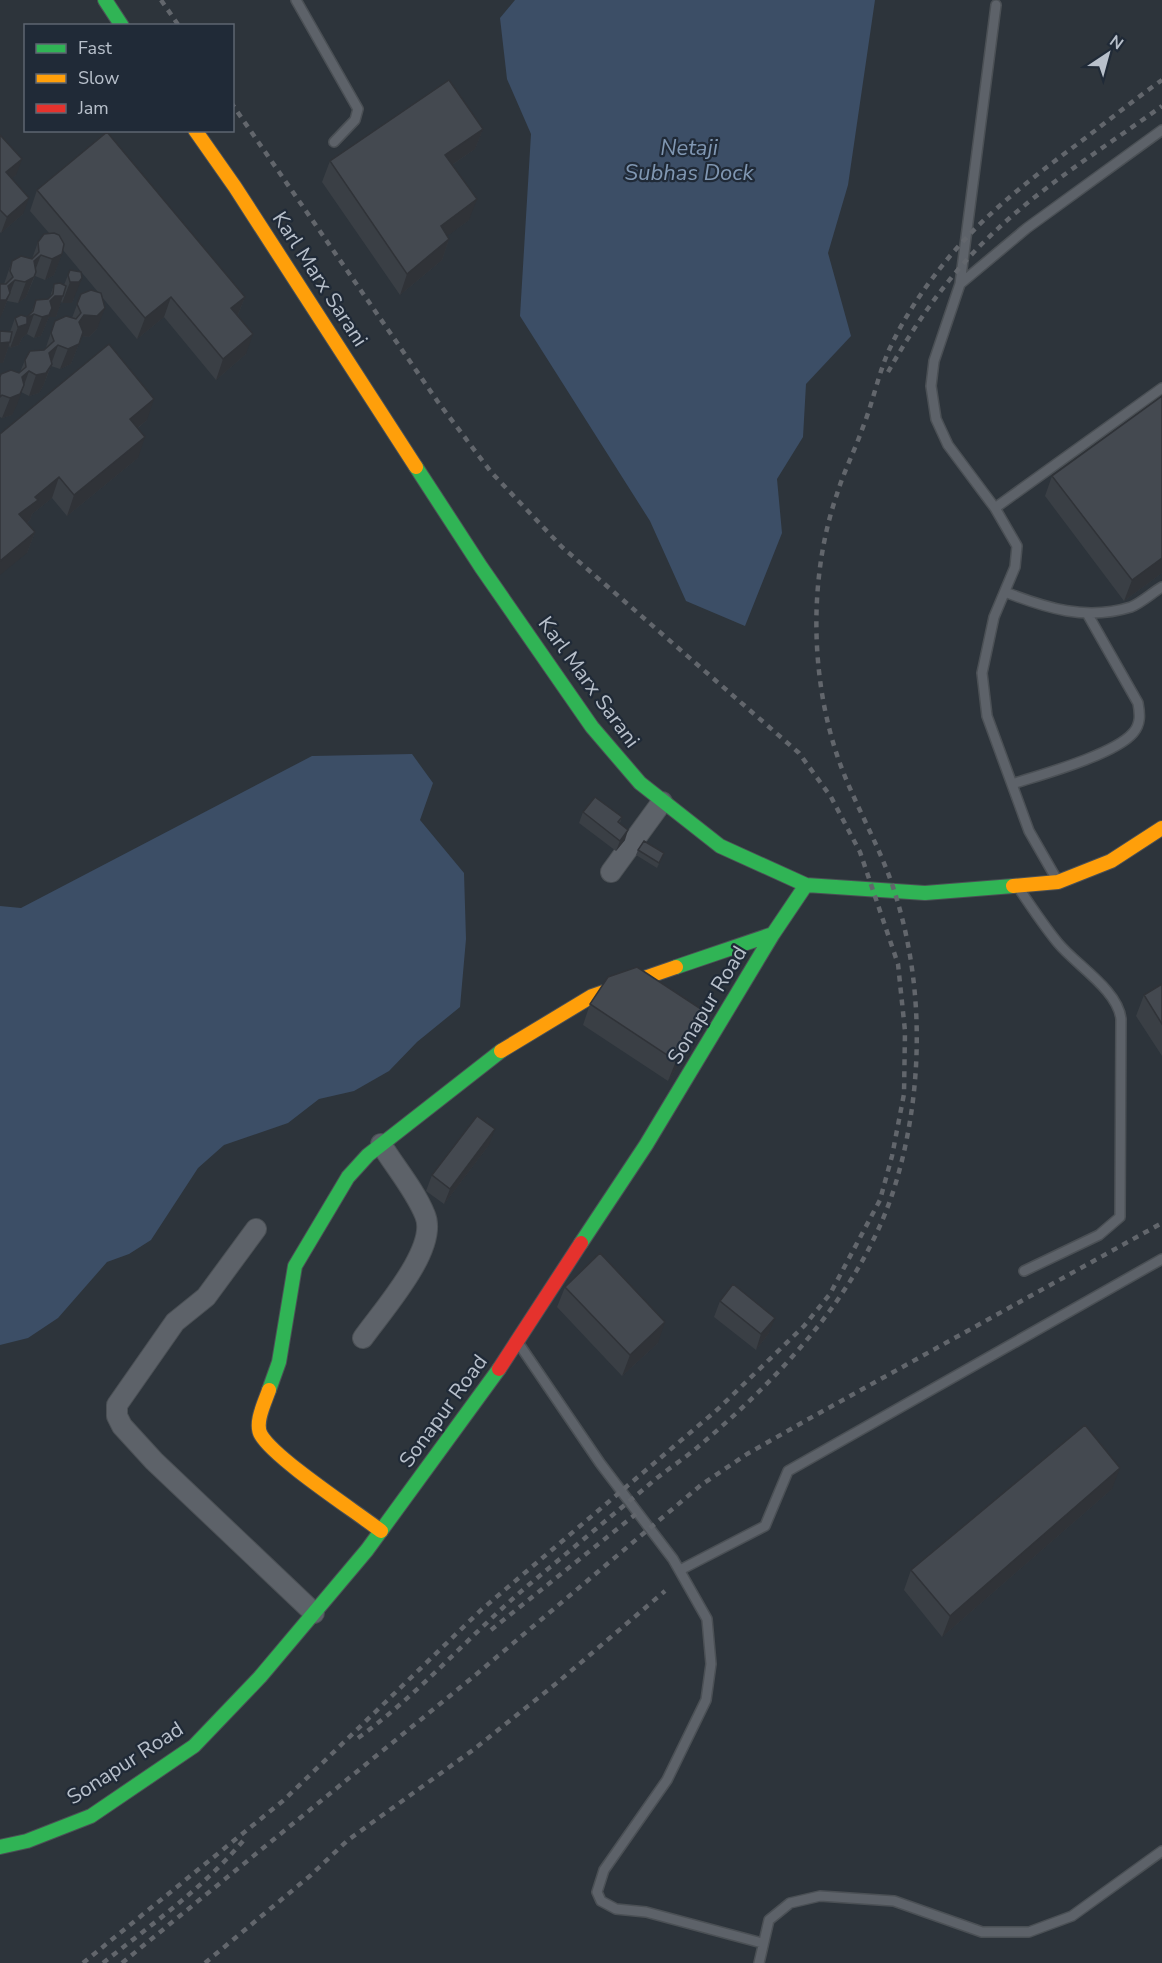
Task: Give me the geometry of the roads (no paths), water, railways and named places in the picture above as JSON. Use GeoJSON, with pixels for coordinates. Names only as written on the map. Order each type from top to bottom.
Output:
{"type":"FeatureCollection","features":[{"type":"Feature","properties":{"kind":"street"},"geometry":{"type":"LineString","coordinates":[[105,0],[121,24]]}},
{"type":"Feature","properties":{"kind":"street","name":"Karl Marx Sarani"},"geometry":{"type":"LineString","coordinates":[[196,132],[235,187],[481,567],[592,727],[640,783],[720,846],[806,885],[842,890],[925,893],[1058,882],[1111,861],[1162,828]]}},
{"type":"Feature","properties":{"kind":"street"},"geometry":{"type":"LineString","coordinates":[[611,872],[662,802]]}},
{"type":"Feature","properties":{"kind":"street","name":"Sonapur Road"},"geometry":{"type":"LineString","coordinates":[[0,1847],[27,1841],[91,1816],[194,1746],[260,1677],[314,1613],[381,1531],[451,1438],[518,1342],[539,1306],[646,1146],[773,934],[806,885]]}},
{"type":"Feature","properties":{"kind":"street"},"geometry":{"type":"LineString","coordinates":[[381,1531],[281,1456],[260,1434],[259,1421],[279,1362],[298,1258],[324,1222],[348,1177],[381,1144],[497,1054],[592,996],[773,934]]}},
{"type":"Feature","properties":{"kind":"street"},"geometry":{"type":"LineString","coordinates":[[363,1338],[418,1260],[427,1241],[426,1216],[381,1144]]}},
{"type":"Feature","properties":{"kind":"street"},"geometry":{"type":"LineString","coordinates":[[256,1229],[206,1297],[175,1322],[117,1405],[117,1416],[122,1426],[154,1461],[314,1613]]}},
{"type":"Feature","properties":{"kind":"lane"},"geometry":{"type":"LineString","coordinates":[[296,0],[358,109],[356,120],[334,142]]}},
{"type":"Feature","properties":{"kind":"lane"},"geometry":{"type":"LineString","coordinates":[[996,5],[960,284],[934,361],[931,386],[936,419],[948,444],[995,508],[1017,546],[1015,567],[994,616],[982,673],[987,716],[1029,831],[1058,882]]}},
{"type":"Feature","properties":{"kind":"lane"},"geometry":{"type":"LineString","coordinates":[[960,284],[1027,228],[1162,130]]}},
{"type":"Feature","properties":{"kind":"lane"},"geometry":{"type":"LineString","coordinates":[[995,508],[1162,388]]}},
{"type":"Feature","properties":{"kind":"lane"},"geometry":{"type":"LineString","coordinates":[[1005,592],[1044,607],[1088,615],[1132,606],[1162,587]]}},
{"type":"Feature","properties":{"kind":"lane"},"geometry":{"type":"LineString","coordinates":[[1012,784],[1111,748],[1133,734],[1141,719],[1138,703],[1088,615]]}},
{"type":"Feature","properties":{"kind":"lane"},"geometry":{"type":"LineString","coordinates":[[1016,886],[1059,944],[1120,1006],[1121,1019],[1120,1217],[1099,1234],[1024,1271]]}},
{"type":"Feature","properties":{"kind":"lane"},"geometry":{"type":"LineString","coordinates":[[680,1570],[765,1526],[788,1471],[1162,1259]]}},
{"type":"Feature","properties":{"kind":"lane"},"geometry":{"type":"LineString","coordinates":[[518,1342],[600,1463],[680,1570],[707,1618],[711,1664],[706,1700],[667,1780],[604,1870],[598,1882],[597,1892],[601,1901],[616,1909],[646,1912],[762,1943]]}},
{"type":"Feature","properties":{"kind":"lane"},"geometry":{"type":"LineString","coordinates":[[759,1963],[769,1920],[790,1903],[820,1896],[894,1901],[982,1932],[1029,1932],[1072,1916],[1162,1851]]}},
{"type":"Feature","properties":{"kind":"water","name":"Netaji Subhas Dock"},"geometry":{"type":"Polygon","coordinates":[[[515,0],[875,0],[848,185],[828,253],[851,336],[806,384],[803,437],[777,479],[782,533],[745,626],[686,601],[650,521],[520,316],[531,134],[507,79],[500,18],[515,0]]]}},
{"type":"Feature","properties":{"kind":"water"},"geometry":{"type":"Polygon","coordinates":[[[412,754],[433,783],[420,820],[464,873],[466,939],[460,1007],[417,1042],[389,1071],[354,1091],[319,1099],[288,1123],[224,1145],[198,1168],[151,1240],[129,1254],[107,1262],[58,1318],[28,1338],[0,1345],[0,906],[21,908],[312,756],[412,754]]]}},
{"type":"Feature","properties":{"kind":"railway"},"geometry":{"type":"LineString","coordinates":[[161,0],[178,24]]}},
{"type":"Feature","properties":{"kind":"railway"},"geometry":{"type":"LineString","coordinates":[[358,1738],[402,1703],[525,1588],[699,1446],[761,1390],[818,1326],[843,1292],[865,1256],[883,1219],[897,1179],[912,1107],[917,1033],[915,995],[903,922],[893,887],[843,772],[828,724],[818,658],[816,624],[821,558],[828,525],[840,485],[867,418],[889,350],[916,301],[933,278],[963,241],[1004,202],[1162,80]]}},
{"type":"Feature","properties":{"kind":"railway"},"geometry":{"type":"LineString","coordinates":[[888,372],[933,301],[959,268],[988,238],[1051,185],[1162,106]]}},
{"type":"Feature","properties":{"kind":"railway"},"geometry":{"type":"LineString","coordinates":[[83,1963],[284,1800],[481,1610],[718,1409],[804,1326],[830,1294],[880,1200],[892,1156],[904,1094],[905,1031],[898,964],[860,852],[831,797],[799,753],[562,547],[491,472],[438,402],[234,107]]}},
{"type":"Feature","properties":{"kind":"railway"},"geometry":{"type":"LineString","coordinates":[[122,1963],[473,1677],[701,1485],[747,1454],[805,1421],[1162,1223]]}},
{"type":"Feature","properties":{"kind":"railway"},"geometry":{"type":"LineString","coordinates":[[491,1630],[636,1514]]}},
{"type":"Feature","properties":{"kind":"railway"},"geometry":{"type":"LineString","coordinates":[[205,1963],[311,1875],[348,1840],[473,1750],[558,1682],[665,1591]]}},
{"type":"Feature","properties":{"kind":"railway"},"geometry":{"type":"LineString","coordinates":[[103,1963],[194,1890],[243,1841]]}}]}
